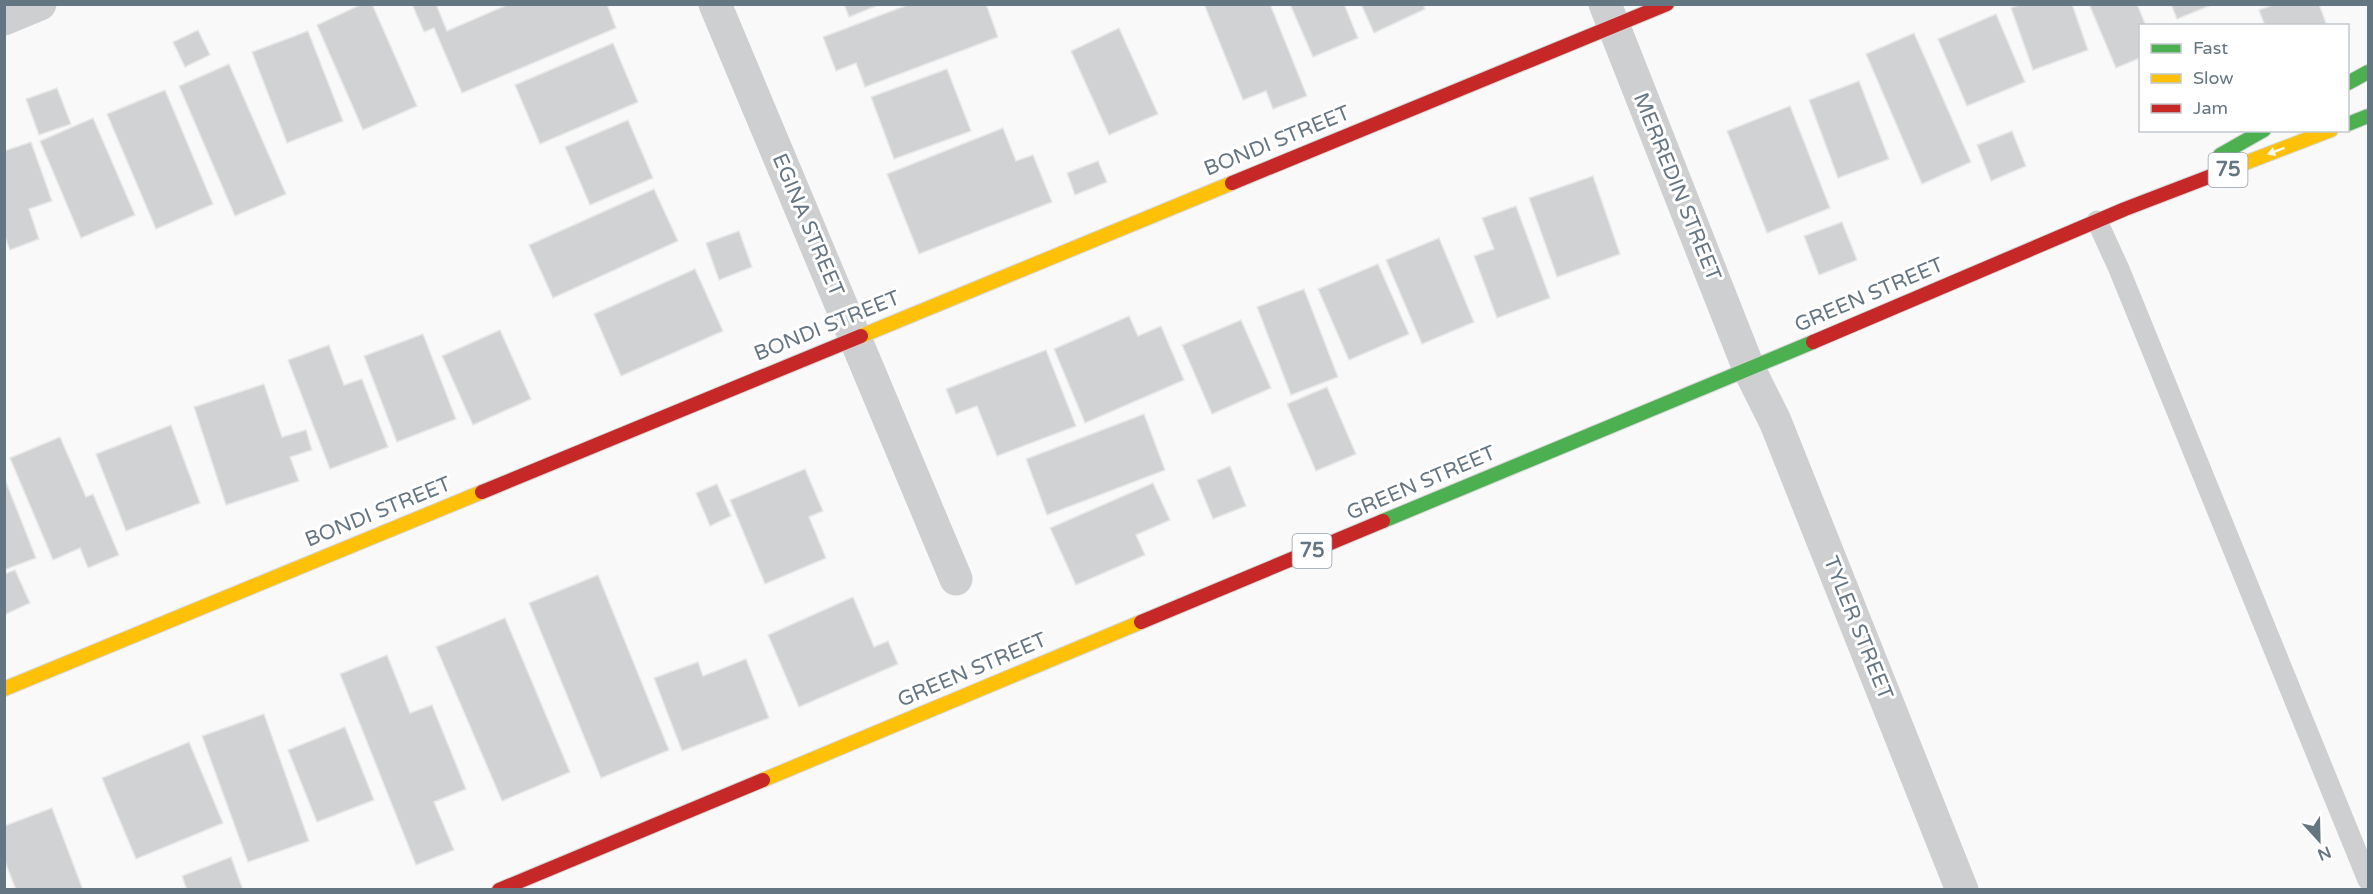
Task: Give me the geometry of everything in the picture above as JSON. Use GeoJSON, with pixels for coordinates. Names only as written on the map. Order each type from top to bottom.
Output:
{"type":"FeatureCollection","features":[{"type":"Feature","properties":{"kind":"main road","name":"BONDI STREET"},"geometry":{"type":"LineString","coordinates":[[4,689],[855,337],[1609,15],[1667,4]]}},
{"type":"Feature","properties":{"kind":"main road"},"geometry":{"type":"LineString","coordinates":[[2349,82],[2368,72]]}},
{"type":"Feature","properties":{"kind":"main road"},"geometry":{"type":"LineString","coordinates":[[2349,124],[2368,116]]}},
{"type":"Feature","properties":{"kind":"main road","name":"GREEN STREET"},"geometry":{"type":"LineString","coordinates":[[2125,209],[2260,132]]}},
{"type":"Feature","properties":{"kind":"main road","name":"GREEN STREET"},"geometry":{"type":"LineString","coordinates":[[499,890],[1749,369],[2125,209],[2326,132]]}},
{"type":"Feature","properties":{"kind":"street"},"geometry":{"type":"LineString","coordinates":[[4,19],[40,4]]}},
{"type":"Feature","properties":{"kind":"street","name":"EGINA STREET"},"geometry":{"type":"LineString","coordinates":[[714,4],[956,579]]}},
{"type":"Feature","properties":{"kind":"street","name":"MERREDIN STREET"},"geometry":{"type":"LineString","coordinates":[[1609,15],[1749,369]]}},
{"type":"Feature","properties":{"kind":"street","name":"TYLER STREET"},"geometry":{"type":"LineString","coordinates":[[1749,369],[1775,421],[1962,890]]}},
{"type":"Feature","properties":{"kind":"lane"},"geometry":{"type":"LineString","coordinates":[[2097,221],[2119,269],[2368,880]]}},
{"type":"Feature","properties":{"kind":"building"},"geometry":{"type":"Polygon","coordinates":[[[362,4],[372,4],[417,106],[363,130],[317,25],[362,4]]]}},
{"type":"Feature","properties":{"kind":"building"},"geometry":{"type":"Polygon","coordinates":[[[412,4],[436,4],[447,31],[509,4],[607,4],[616,28],[462,93],[434,28],[424,32],[412,4]]]}},
{"type":"Feature","properties":{"kind":"building"},"geometry":{"type":"Polygon","coordinates":[[[844,4],[881,4],[849,17],[844,4]]]}},
{"type":"Feature","properties":{"kind":"building"},"geometry":{"type":"Polygon","coordinates":[[[910,4],[986,4],[998,37],[865,87],[856,63],[836,71],[823,37],[910,4]]]}},
{"type":"Feature","properties":{"kind":"building"},"geometry":{"type":"Polygon","coordinates":[[[1204,4],[1270,4],[1307,96],[1273,109],[1266,91],[1243,100],[1204,4]]]}},
{"type":"Feature","properties":{"kind":"building"},"geometry":{"type":"Polygon","coordinates":[[[1290,4],[1344,4],[1358,38],[1313,57],[1290,4]]]}},
{"type":"Feature","properties":{"kind":"building"},"geometry":{"type":"Polygon","coordinates":[[[1361,4],[1423,4],[1425,9],[1374,33],[1361,4]]]}},
{"type":"Feature","properties":{"kind":"building"},"geometry":{"type":"Polygon","coordinates":[[[2021,4],[2072,4],[2088,50],[2033,70],[2011,8],[2021,4]]]}},
{"type":"Feature","properties":{"kind":"building"},"geometry":{"type":"Polygon","coordinates":[[[2089,4],[2137,4],[2145,24],[2139,24],[2139,58],[2116,68],[2089,4]]]}},
{"type":"Feature","properties":{"kind":"building"},"geometry":{"type":"Polygon","coordinates":[[[2171,4],[2214,4],[2177,19],[2171,4]]]}},
{"type":"Feature","properties":{"kind":"building"},"geometry":{"type":"Polygon","coordinates":[[[2275,4],[2319,4],[2326,24],[2264,24],[2259,10],[2275,4]]]}},
{"type":"Feature","properties":{"kind":"building"},"geometry":{"type":"Polygon","coordinates":[[[1996,14],[2025,82],[1967,106],[1938,39],[1996,14]]]}},
{"type":"Feature","properties":{"kind":"building"},"geometry":{"type":"Polygon","coordinates":[[[1119,28],[1158,114],[1109,135],[1071,51],[1119,28]]]}},
{"type":"Feature","properties":{"kind":"building"},"geometry":{"type":"Polygon","coordinates":[[[198,30],[210,55],[185,67],[173,42],[198,30]]]}},
{"type":"Feature","properties":{"kind":"building"},"geometry":{"type":"Polygon","coordinates":[[[308,31],[343,121],[287,143],[252,52],[308,31]]]}},
{"type":"Feature","properties":{"kind":"building"},"geometry":{"type":"Polygon","coordinates":[[[1914,33],[1971,162],[1922,184],[1866,54],[1914,33]]]}},
{"type":"Feature","properties":{"kind":"building"},"geometry":{"type":"Polygon","coordinates":[[[613,43],[638,102],[540,144],[515,85],[613,43]]]}},
{"type":"Feature","properties":{"kind":"building"},"geometry":{"type":"Polygon","coordinates":[[[229,64],[286,194],[235,216],[179,86],[229,64]]]}},
{"type":"Feature","properties":{"kind":"building"},"geometry":{"type":"Polygon","coordinates":[[[947,69],[971,131],[894,159],[871,97],[947,69]]]}},
{"type":"Feature","properties":{"kind":"building"},"geometry":{"type":"Polygon","coordinates":[[[1859,81],[1889,159],[1838,178],[1809,100],[1859,81]]]}},
{"type":"Feature","properties":{"kind":"building"},"geometry":{"type":"Polygon","coordinates":[[[57,88],[71,124],[39,135],[26,99],[57,88]]]}},
{"type":"Feature","properties":{"kind":"building"},"geometry":{"type":"Polygon","coordinates":[[[165,90],[213,204],[156,229],[107,114],[165,90]]]}},
{"type":"Feature","properties":{"kind":"building"},"geometry":{"type":"Polygon","coordinates":[[[1790,106],[1830,208],[1767,233],[1727,131],[1790,106]]]}},
{"type":"Feature","properties":{"kind":"building"},"geometry":{"type":"Polygon","coordinates":[[[93,118],[135,215],[81,238],[40,141],[93,118]]]}},
{"type":"Feature","properties":{"kind":"building"},"geometry":{"type":"Polygon","coordinates":[[[628,120],[653,178],[590,205],[565,147],[628,120]]]}},
{"type":"Feature","properties":{"kind":"building"},"geometry":{"type":"Polygon","coordinates":[[[1003,128],[1016,161],[1033,155],[1052,202],[919,254],[887,174],[1003,128]]]}},
{"type":"Feature","properties":{"kind":"building"},"geometry":{"type":"Polygon","coordinates":[[[2012,131],[2026,166],[1991,181],[1977,145],[2012,131]]]}},
{"type":"Feature","properties":{"kind":"building"},"geometry":{"type":"Polygon","coordinates":[[[31,142],[52,201],[29,209],[39,239],[10,250],[4,234],[4,151],[31,142]]]}},
{"type":"Feature","properties":{"kind":"building"},"geometry":{"type":"Polygon","coordinates":[[[1098,161],[1107,182],[1075,195],[1067,173],[1098,161]]]}},
{"type":"Feature","properties":{"kind":"building"},"geometry":{"type":"Polygon","coordinates":[[[1593,176],[1620,254],[1557,277],[1529,198],[1593,176]]]}},
{"type":"Feature","properties":{"kind":"building"},"geometry":{"type":"Polygon","coordinates":[[[654,189],[678,241],[553,298],[529,245],[654,189]]]}},
{"type":"Feature","properties":{"kind":"building"},"geometry":{"type":"Polygon","coordinates":[[[1516,206],[1550,298],[1497,318],[1474,256],[1494,249],[1482,218],[1516,206]]]}},
{"type":"Feature","properties":{"kind":"building"},"geometry":{"type":"Polygon","coordinates":[[[1842,222],[1857,260],[1819,275],[1804,236],[1842,222]]]}},
{"type":"Feature","properties":{"kind":"building"},"geometry":{"type":"Polygon","coordinates":[[[739,231],[752,267],[719,280],[706,243],[739,231]]]}},
{"type":"Feature","properties":{"kind":"building"},"geometry":{"type":"Polygon","coordinates":[[[1439,238],[1474,322],[1422,344],[1386,260],[1439,238]]]}},
{"type":"Feature","properties":{"kind":"building"},"geometry":{"type":"Polygon","coordinates":[[[1378,264],[1409,334],[1349,360],[1318,289],[1378,264]]]}},
{"type":"Feature","properties":{"kind":"building"},"geometry":{"type":"Polygon","coordinates":[[[695,269],[723,331],[621,376],[594,314],[695,269]]]}},
{"type":"Feature","properties":{"kind":"building"},"geometry":{"type":"Polygon","coordinates":[[[1304,289],[1338,377],[1291,395],[1257,307],[1304,289]]]}},
{"type":"Feature","properties":{"kind":"building"},"geometry":{"type":"Polygon","coordinates":[[[1129,316],[1138,336],[1161,326],[1184,380],[1085,423],[1054,349],[1129,316]]]}},
{"type":"Feature","properties":{"kind":"building"},"geometry":{"type":"Polygon","coordinates":[[[1241,320],[1271,388],[1212,414],[1182,345],[1241,320]]]}},
{"type":"Feature","properties":{"kind":"building"},"geometry":{"type":"Polygon","coordinates":[[[500,330],[531,399],[473,425],[442,356],[500,330]]]}},
{"type":"Feature","properties":{"kind":"building"},"geometry":{"type":"Polygon","coordinates":[[[423,334],[456,419],[397,442],[364,356],[423,334]]]}},
{"type":"Feature","properties":{"kind":"building"},"geometry":{"type":"Polygon","coordinates":[[[329,345],[344,385],[362,379],[388,447],[330,469],[288,360],[329,345]]]}},
{"type":"Feature","properties":{"kind":"building"},"geometry":{"type":"Polygon","coordinates":[[[1046,350],[1076,426],[997,456],[977,406],[956,414],[946,389],[1046,350]]]}},
{"type":"Feature","properties":{"kind":"building"},"geometry":{"type":"Polygon","coordinates":[[[264,384],[282,437],[306,430],[312,450],[290,457],[299,481],[226,505],[194,407],[264,384]]]}},
{"type":"Feature","properties":{"kind":"building"},"geometry":{"type":"Polygon","coordinates":[[[1327,387],[1356,454],[1316,471],[1287,404],[1327,387]]]}},
{"type":"Feature","properties":{"kind":"building"},"geometry":{"type":"Polygon","coordinates":[[[1144,414],[1165,470],[1047,515],[1026,459],[1144,414]]]}},
{"type":"Feature","properties":{"kind":"building"},"geometry":{"type":"Polygon","coordinates":[[[171,425],[200,503],[126,531],[96,454],[171,425]]]}},
{"type":"Feature","properties":{"kind":"building"},"geometry":{"type":"Polygon","coordinates":[[[60,437],[86,497],[93,494],[119,555],[88,568],[80,548],[53,560],[10,458],[60,437]]]}},
{"type":"Feature","properties":{"kind":"building"},"geometry":{"type":"Polygon","coordinates":[[[1230,466],[1246,506],[1213,519],[1197,480],[1230,466]]]}},
{"type":"Feature","properties":{"kind":"building"},"geometry":{"type":"Polygon","coordinates":[[[805,469],[823,511],[809,517],[826,558],[765,584],[730,500],[805,469]]]}},
{"type":"Feature","properties":{"kind":"building"},"geometry":{"type":"Polygon","coordinates":[[[4,477],[36,558],[4,570],[4,477]]]}},
{"type":"Feature","properties":{"kind":"building"},"geometry":{"type":"Polygon","coordinates":[[[1153,483],[1170,520],[1136,535],[1145,555],[1076,585],[1050,528],[1153,483]]]}},
{"type":"Feature","properties":{"kind":"building"},"geometry":{"type":"Polygon","coordinates":[[[717,484],[731,516],[710,526],[696,493],[717,484]]]}},
{"type":"Feature","properties":{"kind":"building"},"geometry":{"type":"Polygon","coordinates":[[[15,570],[30,603],[4,615],[4,574],[15,570]]]}},
{"type":"Feature","properties":{"kind":"building"},"geometry":{"type":"Polygon","coordinates":[[[598,575],[669,750],[601,778],[529,603],[598,575]]]}},
{"type":"Feature","properties":{"kind":"building"},"geometry":{"type":"Polygon","coordinates":[[[853,597],[874,647],[888,641],[898,664],[799,707],[768,635],[853,597]]]}},
{"type":"Feature","properties":{"kind":"building"},"geometry":{"type":"Polygon","coordinates":[[[505,618],[570,772],[502,801],[436,647],[505,618]]]}},
{"type":"Feature","properties":{"kind":"building"},"geometry":{"type":"Polygon","coordinates":[[[387,655],[410,713],[432,705],[466,789],[434,802],[454,850],[416,865],[340,674],[387,655]]]}},
{"type":"Feature","properties":{"kind":"building"},"geometry":{"type":"Polygon","coordinates":[[[746,659],[769,718],[682,751],[654,678],[698,662],[703,676],[746,659]]]}},
{"type":"Feature","properties":{"kind":"building"},"geometry":{"type":"Polygon","coordinates":[[[264,714],[309,841],[248,862],[202,736],[264,714]]]}},
{"type":"Feature","properties":{"kind":"building"},"geometry":{"type":"Polygon","coordinates":[[[345,727],[374,800],[317,822],[288,750],[345,727]]]}},
{"type":"Feature","properties":{"kind":"building"},"geometry":{"type":"Polygon","coordinates":[[[189,742],[223,823],[136,859],[102,778],[189,742]]]}},
{"type":"Feature","properties":{"kind":"building"},"geometry":{"type":"Polygon","coordinates":[[[52,808],[83,890],[16,890],[4,859],[4,826],[52,808]]]}},
{"type":"Feature","properties":{"kind":"building"},"geometry":{"type":"Polygon","coordinates":[[[231,857],[243,890],[187,890],[182,876],[231,857]]]}},
{"type":"Feature","properties":{"kind":"traffic: fast"},"geometry":{"type":"LineString","coordinates":[[2349,82],[2368,72]]}},
{"type":"Feature","properties":{"kind":"traffic: fast"},"geometry":{"type":"LineString","coordinates":[[2349,124],[2368,116]]}},
{"type":"Feature","properties":{"kind":"traffic: fast"},"geometry":{"type":"LineString","coordinates":[[2220,155],[2260,132]]}},
{"type":"Feature","properties":{"kind":"traffic: fast"},"geometry":{"type":"LineString","coordinates":[[1383,521],[1813,342]]}},
{"type":"Feature","properties":{"kind":"traffic: slow"},"geometry":{"type":"LineString","coordinates":[[2232,168],[2326,132]]}},
{"type":"Feature","properties":{"kind":"traffic: slow"},"geometry":{"type":"LineString","coordinates":[[861,336],[1232,183]]}},
{"type":"Feature","properties":{"kind":"traffic: slow"},"geometry":{"type":"LineString","coordinates":[[4,689],[482,492]]}},
{"type":"Feature","properties":{"kind":"traffic: slow"},"geometry":{"type":"LineString","coordinates":[[763,780],[1141,622]]}},
{"type":"Feature","properties":{"kind":"traffic: jam"},"geometry":{"type":"LineString","coordinates":[[1232,183],[1667,4]]}},
{"type":"Feature","properties":{"kind":"traffic: jam"},"geometry":{"type":"LineString","coordinates":[[1813,342],[2125,209],[2232,168]]}},
{"type":"Feature","properties":{"kind":"traffic: jam"},"geometry":{"type":"LineString","coordinates":[[482,492],[861,336]]}},
{"type":"Feature","properties":{"kind":"traffic: jam"},"geometry":{"type":"LineString","coordinates":[[1141,622],[1383,521]]}},
{"type":"Feature","properties":{"kind":"traffic: jam"},"geometry":{"type":"LineString","coordinates":[[499,890],[763,780]]}}]}
